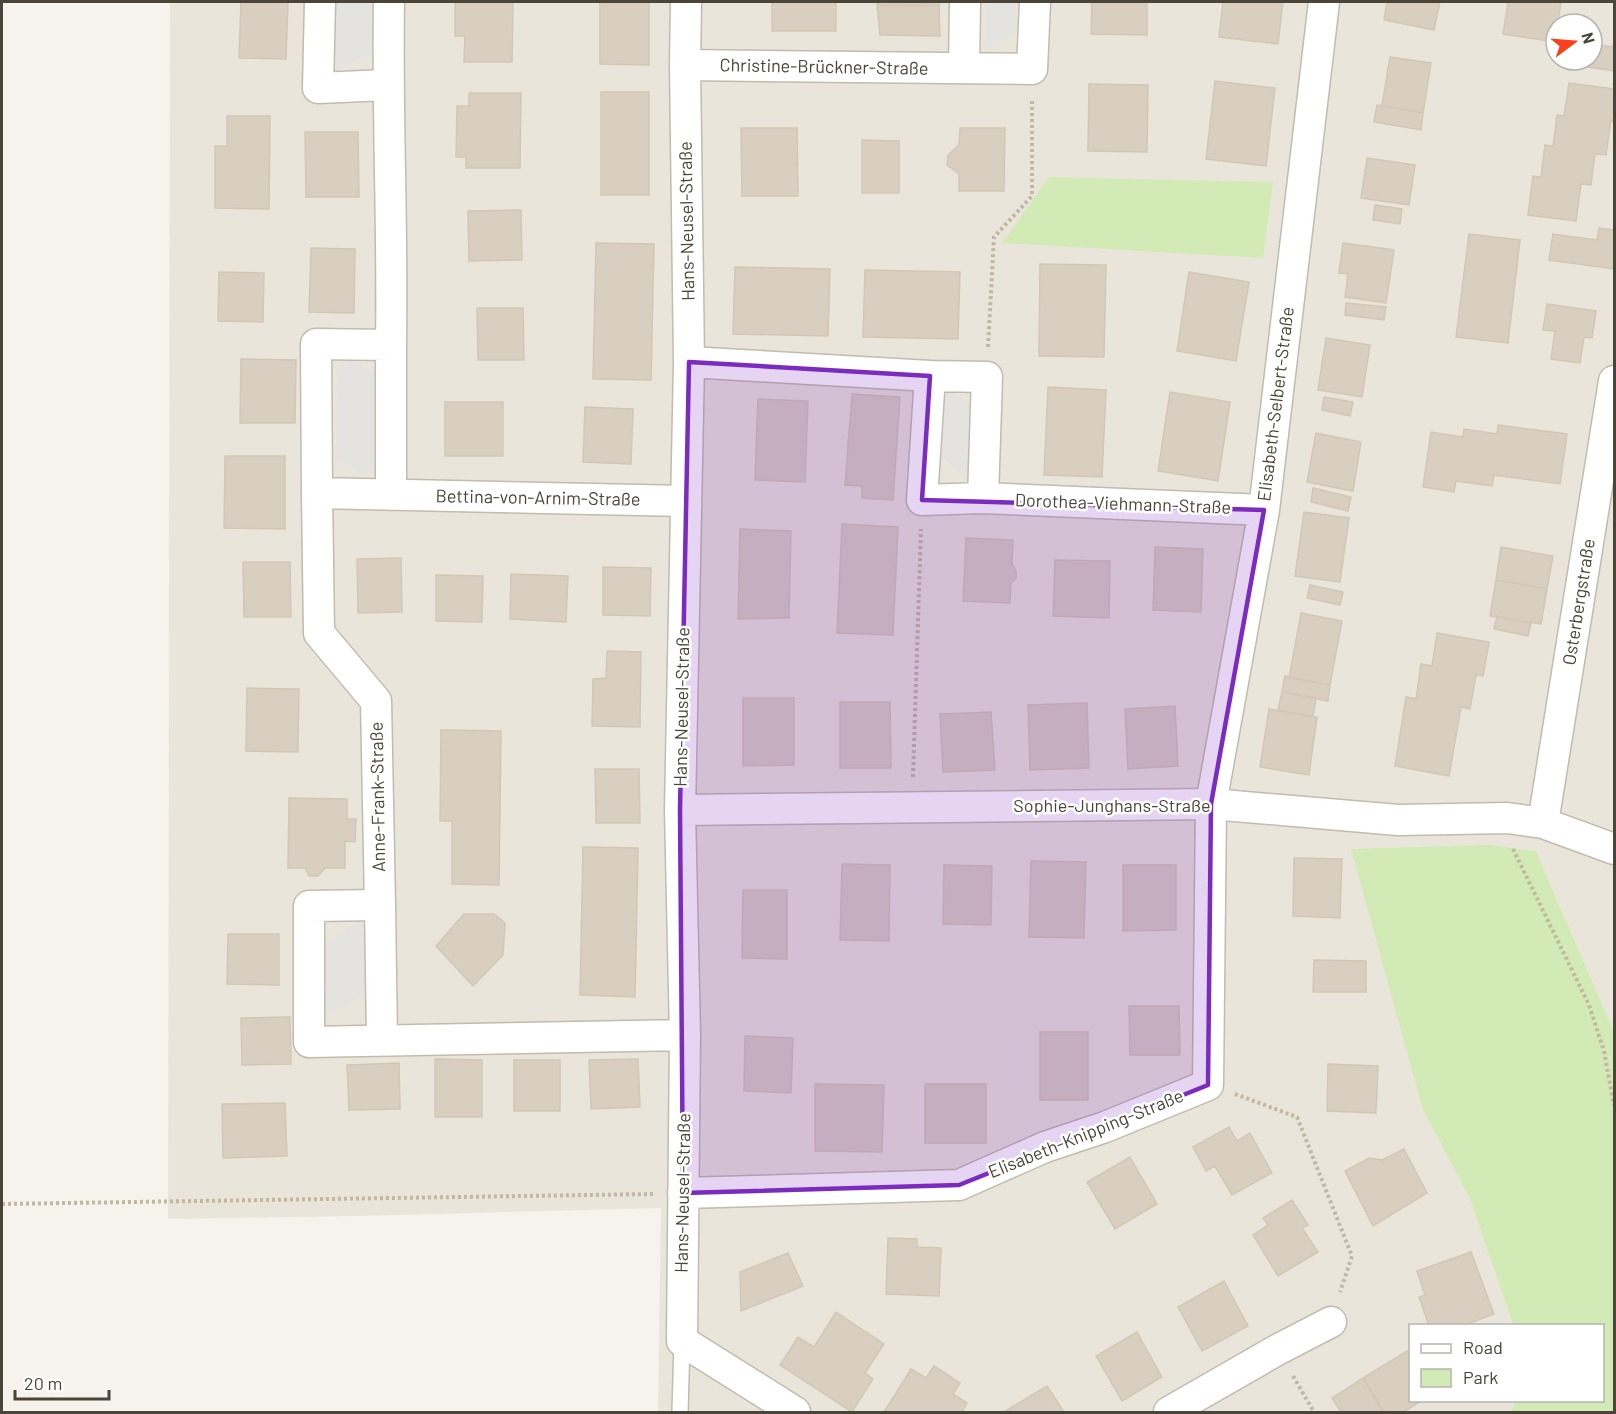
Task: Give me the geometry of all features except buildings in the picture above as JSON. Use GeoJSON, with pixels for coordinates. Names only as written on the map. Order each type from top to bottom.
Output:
{"type":"FeatureCollection","features":[{"type":"Feature","properties":{"kind":"street"},"geometry":{"type":"LineString","coordinates":[[320,2],[318,88],[387,85]]}},
{"type":"Feature","properties":{"kind":"street"},"geometry":{"type":"LineString","coordinates":[[388,2],[387,85],[392,249],[391,495]]}},
{"type":"Feature","properties":{"kind":"street","name":"Hans-Neusel-Straße"},"geometry":{"type":"LineString","coordinates":[[682,1341],[685,1035],[680,810],[689,362],[686,2]]}},
{"type":"Feature","properties":{"kind":"street"},"geometry":{"type":"LineString","coordinates":[[964,68],[965,2]]}},
{"type":"Feature","properties":{"kind":"street"},"geometry":{"type":"LineString","coordinates":[[1032,69],[1035,2]]}},
{"type":"Feature","properties":{"kind":"street","name":"Elisabeth-Selbert-Straße"},"geometry":{"type":"LineString","coordinates":[[1210,804],[1264,510],[1324,2]]}},
{"type":"Feature","properties":{"kind":"street","name":"Christine-Brückner-Straße"},"geometry":{"type":"LineString","coordinates":[[685,65],[1032,69]]}},
{"type":"Feature","properties":{"kind":"street"},"geometry":{"type":"LineString","coordinates":[[317,493],[316,344],[391,345]]}},
{"type":"Feature","properties":{"kind":"street"},"geometry":{"type":"LineString","coordinates":[[689,362],[930,376],[987,377],[983,498]]}},
{"type":"Feature","properties":{"kind":"street"},"geometry":{"type":"LineString","coordinates":[[922,500],[930,376]]}},
{"type":"Feature","properties":{"kind":"street","name":"Osterbergstraße"},"geometry":{"type":"LineString","coordinates":[[1543,823],[1614,381]]}},
{"type":"Feature","properties":{"kind":"street","name":"Bettina-von-Arnim-Straße"},"geometry":{"type":"LineString","coordinates":[[317,493],[686,501]]}},
{"type":"Feature","properties":{"kind":"street","name":"Anne-Frank-Straße"},"geometry":{"type":"LineString","coordinates":[[317,493],[319,633],[376,701],[382,1040]]}},
{"type":"Feature","properties":{"kind":"street","name":"Dorothea-Viehmann-Straße"},"geometry":{"type":"LineString","coordinates":[[922,500],[983,498],[1264,510]]}},
{"type":"Feature","properties":{"kind":"street"},"geometry":{"type":"LineString","coordinates":[[1208,1085],[1210,804]]}},
{"type":"Feature","properties":{"kind":"street","name":"Sophie-Junghans-Straße"},"geometry":{"type":"LineString","coordinates":[[680,810],[1210,804],[1398,820],[1507,818],[1543,823],[1614,849]]}},
{"type":"Feature","properties":{"kind":"street"},"geometry":{"type":"LineString","coordinates":[[380,904],[309,906],[309,1042],[685,1035]]}},
{"type":"Feature","properties":{"kind":"street","name":"Elisabeth-Knipping-Straße"},"geometry":{"type":"LineString","coordinates":[[683,1193],[960,1185],[1044,1147],[1106,1127],[1208,1085]]}},
{"type":"Feature","properties":{"kind":"street"},"geometry":{"type":"LineString","coordinates":[[1169,1413],[1277,1350],[1331,1322]]}},
{"type":"Feature","properties":{"kind":"street"},"geometry":{"type":"LineString","coordinates":[[682,1341],[795,1413]]}},
{"type":"Feature","properties":{"kind":"lane","name":"Hans-Neusel-Straße"},"geometry":{"type":"LineString","coordinates":[[680,1413],[682,1341]]}},
{"type":"Feature","properties":{"kind":"path"},"geometry":{"type":"LineString","coordinates":[[987,377],[994,237],[1032,196],[1032,69]]}},
{"type":"Feature","properties":{"kind":"path"},"geometry":{"type":"LineString","coordinates":[[912,808],[922,500]]}},
{"type":"Feature","properties":{"kind":"path"},"geometry":{"type":"LineString","coordinates":[[1507,818],[1514,852],[1590,1005],[1604,1051],[1614,1107]]}},
{"type":"Feature","properties":{"kind":"path"},"geometry":{"type":"LineString","coordinates":[[1208,1085],[1297,1117],[1352,1256],[1331,1322]]}},
{"type":"Feature","properties":{"kind":"path"},"geometry":{"type":"LineString","coordinates":[[2,1204],[683,1193]]}},
{"type":"Feature","properties":{"kind":"path"},"geometry":{"type":"LineString","coordinates":[[1277,1350],[1314,1413]]}},
{"type":"Feature","properties":{"kind":"highlighted area"},"geometry":{"type":"Polygon","coordinates":[[[689,362],[930,376],[922,500],[1264,510],[1211,804],[1208,1085],[959,1185],[683,1193],[680,810],[689,362]]]}},
{"type":"Feature","properties":{"kind":"shaded area"},"geometry":{"type":"Polygon","coordinates":[[[170,2],[1614,2],[1614,1032],[1536,851],[1423,1110],[1470,1199],[1513,1324],[1409,1324],[1409,1402],[1515,1402],[1511,1412],[658,1412],[661,1208],[168,1219],[170,2]]]}},
{"type":"Feature","properties":{"kind":"shaded area"},"geometry":{"type":"Polygon","coordinates":[[[336,2],[382,2],[380,51],[336,69],[336,2]]]}},
{"type":"Feature","properties":{"kind":"shaded area"},"geometry":{"type":"Polygon","coordinates":[[[986,2],[1016,2],[1016,34],[986,48],[986,2]]]}},
{"type":"Feature","properties":{"kind":"shaded area"},"geometry":{"type":"Polygon","coordinates":[[[347,358],[381,377],[380,465],[364,475],[336,459],[337,374],[347,358]]]}},
{"type":"Feature","properties":{"kind":"shaded area"},"geometry":{"type":"Polygon","coordinates":[[[949,388],[975,409],[975,477],[967,479],[941,456],[941,396],[949,388]]]}},
{"type":"Feature","properties":{"kind":"shaded area"},"geometry":{"type":"Polygon","coordinates":[[[365,917],[371,923],[372,990],[327,1017],[323,944],[365,917]]]}},
{"type":"Feature","properties":{"kind":"green space"},"geometry":{"type":"Polygon","coordinates":[[[1049,177],[1273,182],[1263,258],[1002,243],[1049,177]]]}},
{"type":"Feature","properties":{"kind":"green space"},"geometry":{"type":"Polygon","coordinates":[[[1489,845],[1536,851],[1614,1032],[1614,1412],[1511,1412],[1515,1402],[1604,1402],[1604,1324],[1513,1324],[1470,1199],[1423,1110],[1351,849],[1489,845]]]}}]}
